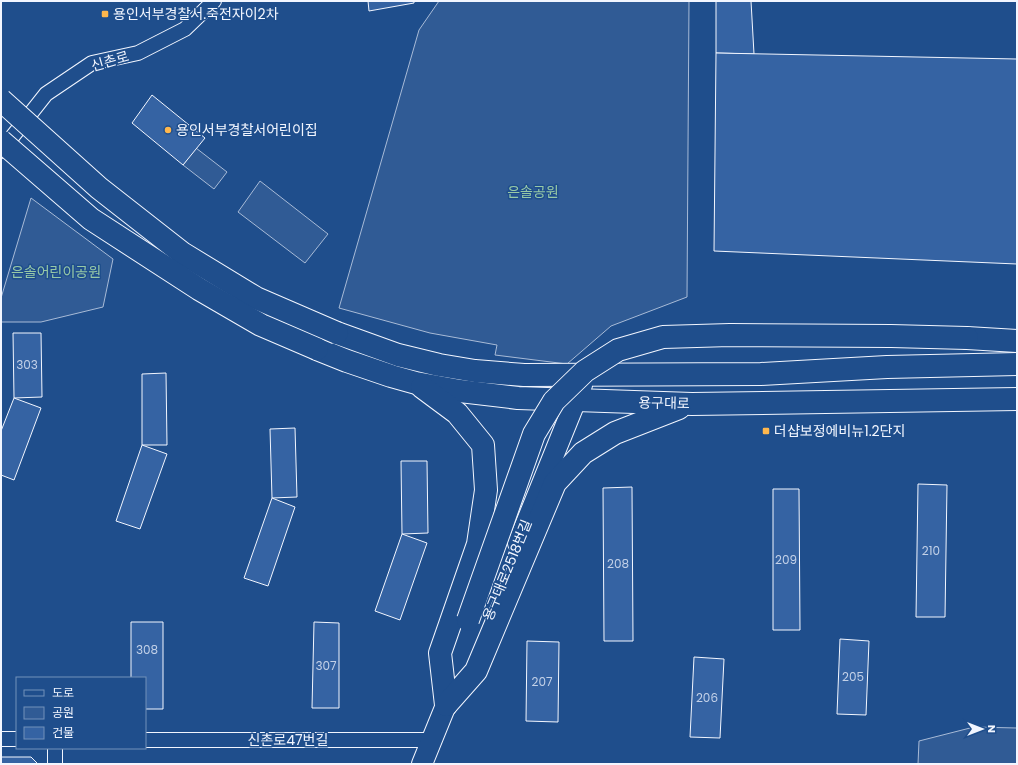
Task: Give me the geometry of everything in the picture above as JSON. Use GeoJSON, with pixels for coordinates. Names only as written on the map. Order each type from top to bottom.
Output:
{"type":"FeatureCollection","features":[{"type":"Feature","properties":{"kind":"main road","name":"용구대로"},"geometry":{"type":"LineString","coordinates":[[1,100],[99,188],[182,253],[256,298],[337,333],[398,355],[438,365],[524,375],[761,374],[887,367],[1017,364]]}},
{"type":"Feature","properties":{"kind":"main road","name":"용구대로"},"geometry":{"type":"LineString","coordinates":[[1,140],[91,219],[206,293],[261,325],[347,361],[416,383],[460,391],[518,398],[649,403],[692,404],[1017,399]]}},
{"type":"Feature","properties":{"kind":"main road"},"geometry":{"type":"LineString","coordinates":[[446,705],[451,663],[468,620],[534,434],[554,401],[585,371],[618,350],[663,337],[730,335],[891,336],[1017,340]]}},
{"type":"Feature","properties":{"kind":"main road"},"geometry":{"type":"LineString","coordinates":[[391,376],[410,374],[490,388],[494,387],[497,383],[497,378],[490,372]]}},
{"type":"Feature","properties":{"kind":"main road"},"geometry":{"type":"LineString","coordinates":[[649,403],[645,398],[648,394],[732,391],[761,374]]}},
{"type":"Feature","properties":{"kind":"main road"},"geometry":{"type":"LineString","coordinates":[[416,383],[458,413],[483,445],[486,490],[478,544],[440,653],[446,705]]}},
{"type":"Feature","properties":{"kind":"main road"},"geometry":{"type":"LineString","coordinates":[[446,705],[476,671],[555,483],[584,453],[615,433],[692,404]]}},
{"type":"Feature","properties":{"kind":"street","name":"신촌로"},"geometry":{"type":"LineString","coordinates":[[1,152],[46,94],[92,63],[138,53],[185,29],[214,1]]}},
{"type":"Feature","properties":{"kind":"street","name":"용구대로2518번길"},"geometry":{"type":"LineString","coordinates":[[422,764],[446,705],[472,658],[587,374]]}},
{"type":"Feature","properties":{"kind":"street"},"geometry":{"type":"LineString","coordinates":[[1,739],[16,739]]}},
{"type":"Feature","properties":{"kind":"street","name":"신촌로47번길"},"geometry":{"type":"LineString","coordinates":[[146,740],[431,740]]}},
{"type":"Feature","properties":{"kind":"street"},"geometry":{"type":"LineString","coordinates":[[55,749],[55,764]]}},
{"type":"Feature","properties":{"kind":"green space","name":"은솔공원"},"geometry":{"type":"Polygon","coordinates":[[[439,1],[689,1],[687,297],[611,326],[567,364],[495,355],[497,345],[430,333],[339,308],[419,30],[439,1]]]}},
{"type":"Feature","properties":{"kind":"green space"},"geometry":{"type":"Polygon","coordinates":[[[196,148],[227,172],[214,189],[183,165],[196,148]]]}},
{"type":"Feature","properties":{"kind":"green space"},"geometry":{"type":"Polygon","coordinates":[[[260,181],[328,234],[305,263],[238,212],[260,181]]]}},
{"type":"Feature","properties":{"kind":"green space","name":"은솔어린이공원"},"geometry":{"type":"Polygon","coordinates":[[[31,198],[113,259],[103,307],[41,322],[1,322],[1,298],[31,198]]]}},
{"type":"Feature","properties":{"kind":"green space"},"geometry":{"type":"Polygon","coordinates":[[[974,727],[1017,728],[1017,764],[918,764],[919,741],[974,727]]]}},
{"type":"Feature","properties":{"kind":"building"},"geometry":{"type":"Polygon","coordinates":[[[368,1],[414,1],[414,3],[369,11],[368,1]]]}},
{"type":"Feature","properties":{"kind":"building"},"geometry":{"type":"Polygon","coordinates":[[[716,1],[751,1],[754,54],[716,53],[716,1]]]}},
{"type":"Feature","properties":{"kind":"building"},"geometry":{"type":"Polygon","coordinates":[[[716,53],[1017,59],[1017,264],[714,251],[716,53]]]}},
{"type":"Feature","properties":{"kind":"building","name":"용인서부경찰서어린이집"},"geometry":{"type":"Polygon","coordinates":[[[152,95],[205,138],[183,165],[132,123],[152,95]]]}},
{"type":"Feature","properties":{"kind":"building"},"geometry":{"type":"Polygon","coordinates":[[[13,333],[41,333],[42,397],[14,398],[13,333]]]}},
{"type":"Feature","properties":{"kind":"building"},"geometry":{"type":"Polygon","coordinates":[[[166,373],[167,445],[142,445],[142,374],[166,373]]]}},
{"type":"Feature","properties":{"kind":"building"},"geometry":{"type":"Polygon","coordinates":[[[14,398],[41,408],[14,480],[1,475],[1,431],[14,398]]]}},
{"type":"Feature","properties":{"kind":"building"},"geometry":{"type":"Polygon","coordinates":[[[295,428],[297,497],[272,498],[270,429],[295,428]]]}},
{"type":"Feature","properties":{"kind":"building"},"geometry":{"type":"Polygon","coordinates":[[[142,445],[167,454],[140,529],[116,521],[142,445]]]}},
{"type":"Feature","properties":{"kind":"building"},"geometry":{"type":"Polygon","coordinates":[[[401,461],[427,461],[428,533],[402,534],[401,461]]]}},
{"type":"Feature","properties":{"kind":"building"},"geometry":{"type":"Polygon","coordinates":[[[918,484],[947,485],[945,617],[916,617],[918,484]]]}},
{"type":"Feature","properties":{"kind":"building"},"geometry":{"type":"Polygon","coordinates":[[[632,487],[633,641],[604,641],[603,488],[632,487]]]}},
{"type":"Feature","properties":{"kind":"building"},"geometry":{"type":"Polygon","coordinates":[[[773,489],[799,489],[800,630],[773,630],[773,489]]]}},
{"type":"Feature","properties":{"kind":"building"},"geometry":{"type":"Polygon","coordinates":[[[272,498],[295,507],[268,586],[244,578],[272,498]]]}},
{"type":"Feature","properties":{"kind":"building"},"geometry":{"type":"Polygon","coordinates":[[[402,534],[427,543],[400,620],[375,611],[402,534]]]}},
{"type":"Feature","properties":{"kind":"building"},"geometry":{"type":"Polygon","coordinates":[[[131,622],[163,622],[163,709],[146,709],[146,677],[131,677],[131,622]]]}},
{"type":"Feature","properties":{"kind":"building"},"geometry":{"type":"Polygon","coordinates":[[[314,622],[339,623],[339,708],[312,708],[314,622]]]}},
{"type":"Feature","properties":{"kind":"building"},"geometry":{"type":"Polygon","coordinates":[[[840,639],[869,641],[866,715],[837,714],[840,639]]]}},
{"type":"Feature","properties":{"kind":"building"},"geometry":{"type":"Polygon","coordinates":[[[527,641],[559,642],[558,722],[526,721],[527,641]]]}},
{"type":"Feature","properties":{"kind":"building"},"geometry":{"type":"Polygon","coordinates":[[[694,657],[724,659],[720,738],[690,737],[694,657]]]}},
{"type":"Feature","properties":{"kind":"building"},"geometry":{"type":"Polygon","coordinates":[[[1,757],[31,757],[38,764],[1,764],[1,757]]]}},
{"type":"Feature","properties":{"kind":"place","name":"용인서부경찰서.죽전자이2차"},"geometry":{"type":"Point","coordinates":[105,14]}},
{"type":"Feature","properties":{"kind":"place","name":"용인서부경찰서어린이집"},"geometry":{"type":"Point","coordinates":[168,130]}},
{"type":"Feature","properties":{"kind":"place","name":"더샵보정에비뉴1.2단지"},"geometry":{"type":"Point","coordinates":[766,431]}}]}
